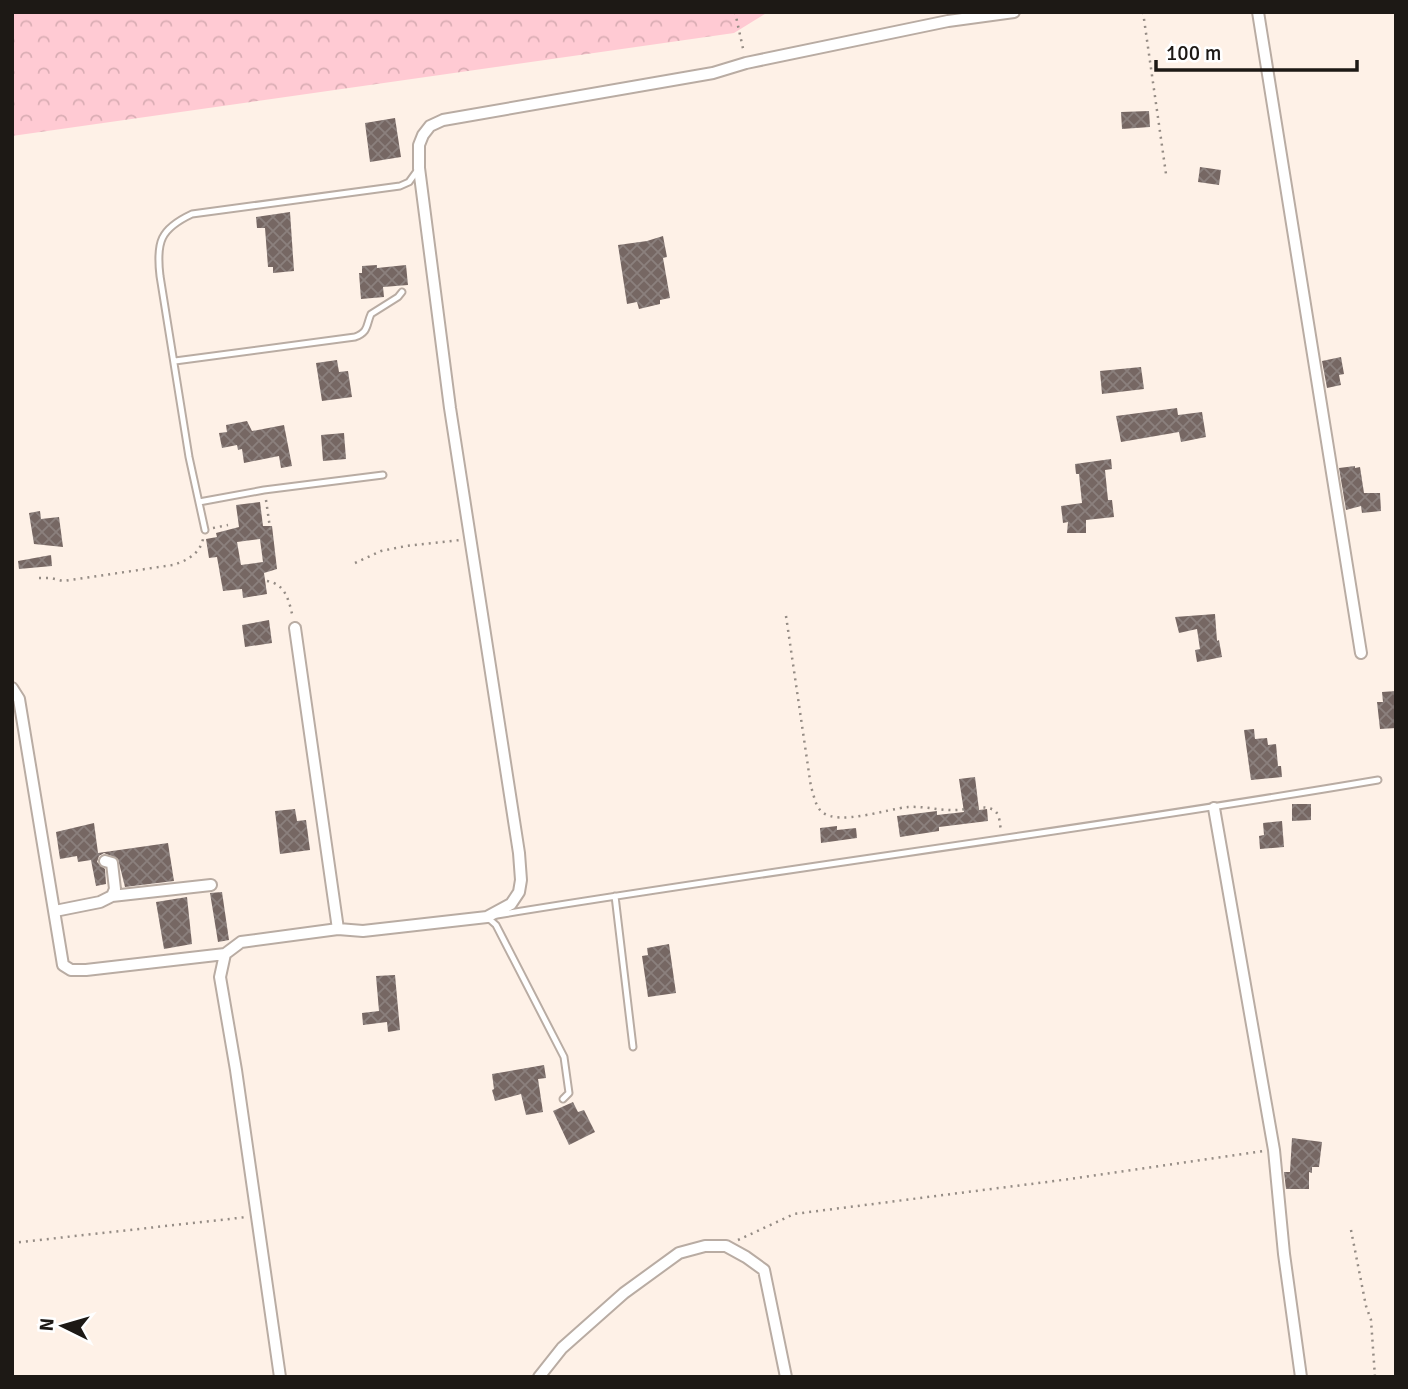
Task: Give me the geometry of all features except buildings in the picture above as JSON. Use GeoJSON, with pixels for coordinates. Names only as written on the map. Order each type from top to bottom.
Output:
{"type":"FeatureCollection","features":[{"type":"Feature","properties":{"kind":"street"},"geometry":{"type":"LineString","coordinates":[[12,688],[19,699],[63,965],[71,970],[225,954],[240,942],[338,929],[363,931],[487,917],[511,904],[519,892],[521,880],[519,853],[470,538],[419,168],[419,145],[423,135],[430,126],[443,120],[713,73],[746,63],[948,22],[1014,12]]}},
{"type":"Feature","properties":{"kind":"street"},"geometry":{"type":"LineString","coordinates":[[1258,12],[1361,653]]}},
{"type":"Feature","properties":{"kind":"street"},"geometry":{"type":"LineString","coordinates":[[295,628],[338,929]]}},
{"type":"Feature","properties":{"kind":"street"},"geometry":{"type":"LineString","coordinates":[[1214,808],[1274,1150],[1284,1255],[1301,1377]]}},
{"type":"Feature","properties":{"kind":"street"},"geometry":{"type":"LineString","coordinates":[[105,861],[112,863],[115,889],[112,896]]}},
{"type":"Feature","properties":{"kind":"street"},"geometry":{"type":"LineString","coordinates":[[55,911],[100,902],[112,896],[211,886]]}},
{"type":"Feature","properties":{"kind":"street"},"geometry":{"type":"LineString","coordinates":[[225,954],[220,977],[280,1377]]}},
{"type":"Feature","properties":{"kind":"street"},"geometry":{"type":"LineString","coordinates":[[539,1377],[562,1348],[624,1293],[679,1253],[705,1245],[726,1247],[746,1256],[764,1270],[786,1377]]}},
{"type":"Feature","properties":{"kind":"lane"},"geometry":{"type":"LineString","coordinates":[[205,530],[189,457],[157,252],[160,239],[169,227],[192,214],[400,186],[409,182],[419,168]]}},
{"type":"Feature","properties":{"kind":"lane"},"geometry":{"type":"LineString","coordinates":[[175,361],[355,337],[363,334],[368,327],[371,314],[402,292]]}},
{"type":"Feature","properties":{"kind":"lane"},"geometry":{"type":"LineString","coordinates":[[200,502],[264,490],[383,475]]}},
{"type":"Feature","properties":{"kind":"lane"},"geometry":{"type":"LineString","coordinates":[[487,917],[1214,808],[1378,780]]}},
{"type":"Feature","properties":{"kind":"lane"},"geometry":{"type":"LineString","coordinates":[[615,896],[633,1047]]}},
{"type":"Feature","properties":{"kind":"lane"},"geometry":{"type":"LineString","coordinates":[[487,917],[496,925],[564,1057],[570,1086],[564,1099]]}},
{"type":"Feature","properties":{"kind":"path"},"geometry":{"type":"LineString","coordinates":[[735,12],[746,63]]}},
{"type":"Feature","properties":{"kind":"path"},"geometry":{"type":"LineString","coordinates":[[1143,12],[1166,174]]}},
{"type":"Feature","properties":{"kind":"path"},"geometry":{"type":"LineString","coordinates":[[264,490],[272,542]]}},
{"type":"Feature","properties":{"kind":"path"},"geometry":{"type":"LineString","coordinates":[[39,578],[63,581],[152,569],[187,561],[202,544],[205,530],[228,525]]}},
{"type":"Feature","properties":{"kind":"path"},"geometry":{"type":"LineString","coordinates":[[355,563],[381,551],[470,538]]}},
{"type":"Feature","properties":{"kind":"path"},"geometry":{"type":"LineString","coordinates":[[267,581],[275,583],[285,593],[295,628]]}},
{"type":"Feature","properties":{"kind":"path"},"geometry":{"type":"LineString","coordinates":[[786,616],[811,787],[822,812],[832,817],[845,817],[909,807],[954,810],[981,808],[993,810],[998,814],[1003,838]]}},
{"type":"Feature","properties":{"kind":"path"},"geometry":{"type":"LineString","coordinates":[[726,1247],[794,1214],[1070,1180],[1274,1150]]}},
{"type":"Feature","properties":{"kind":"path"},"geometry":{"type":"LineString","coordinates":[[12,1243],[257,1215]]}},
{"type":"Feature","properties":{"kind":"path"},"geometry":{"type":"LineString","coordinates":[[1351,1230],[1371,1320],[1375,1377]]}},
{"type":"Feature","properties":{"kind":"green space"},"geometry":{"type":"Polygon","coordinates":[[[12,12],[768,12],[734,33],[12,136],[12,12]]]}}]}
